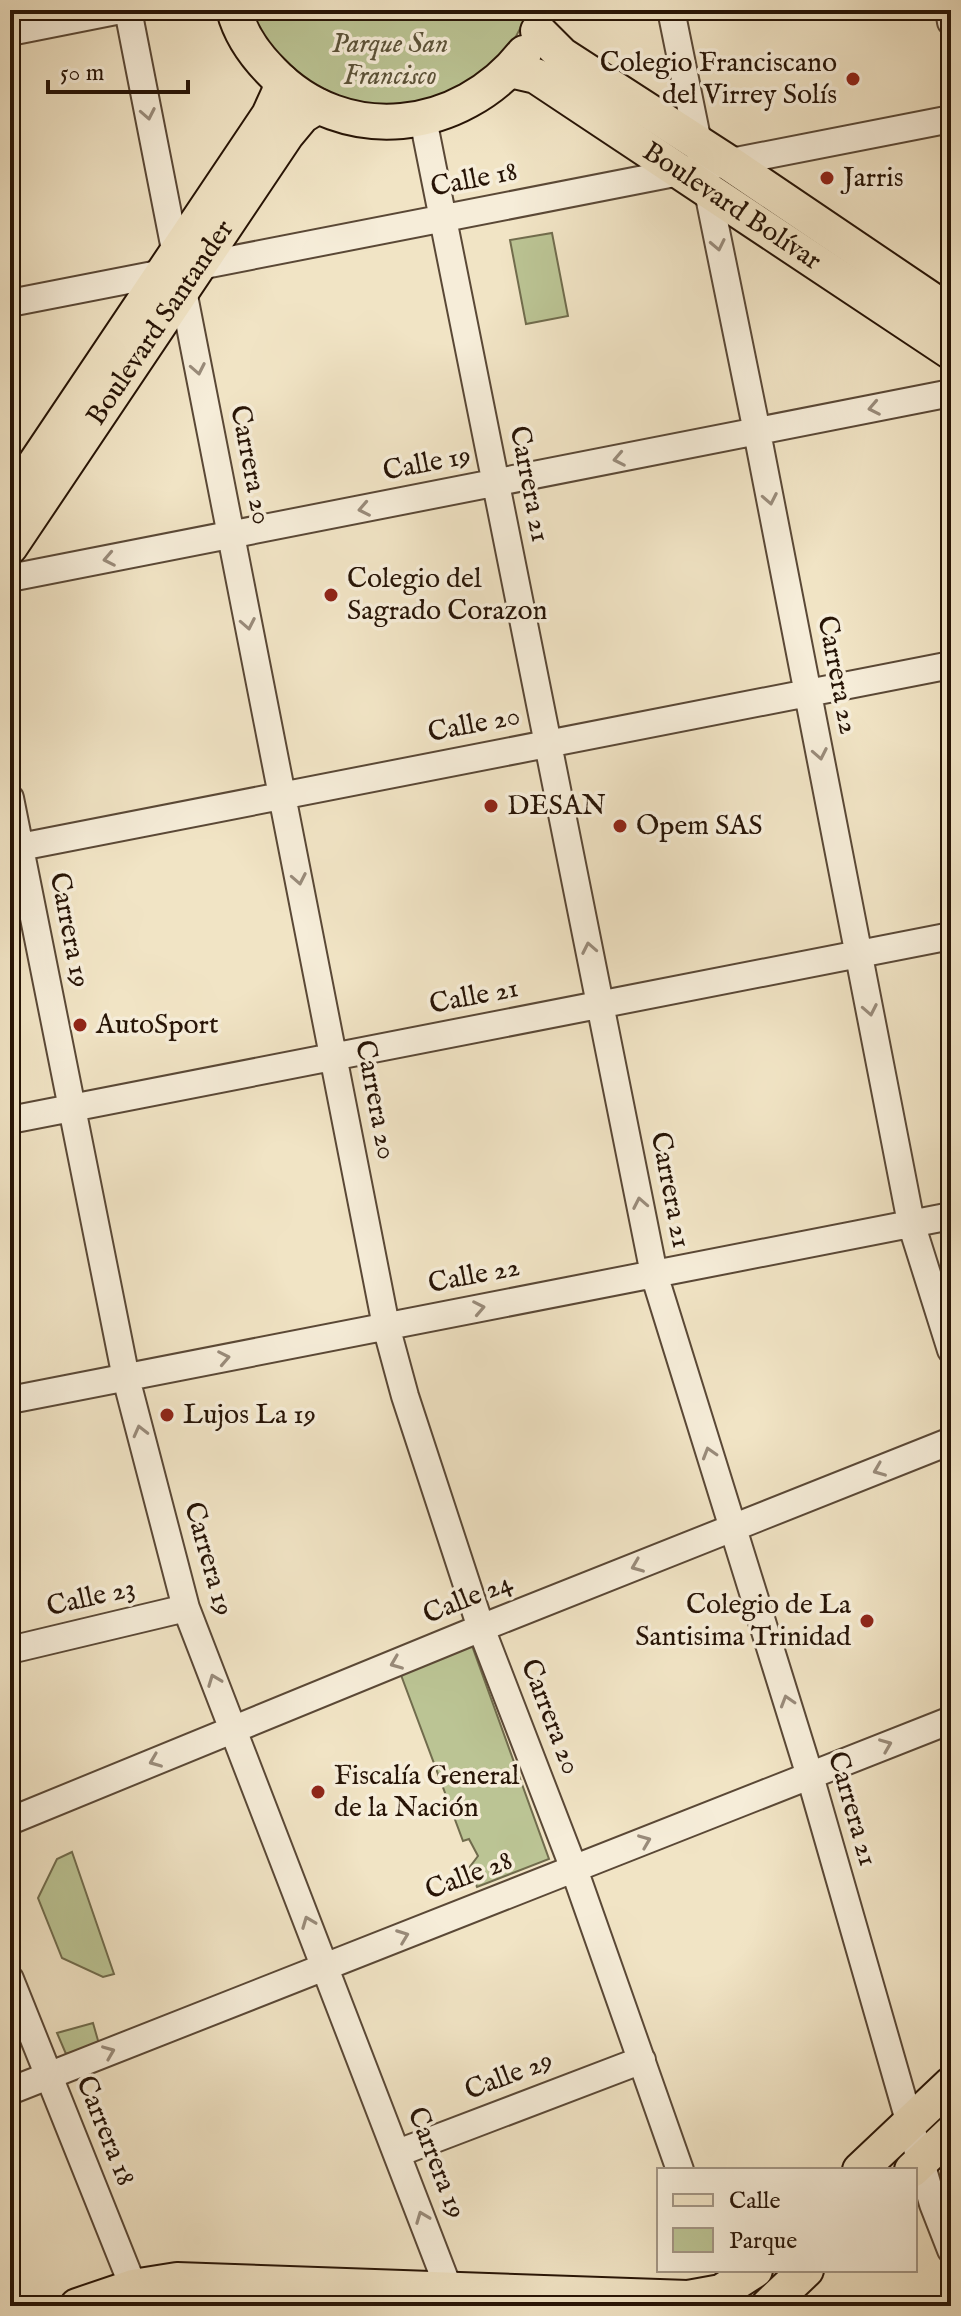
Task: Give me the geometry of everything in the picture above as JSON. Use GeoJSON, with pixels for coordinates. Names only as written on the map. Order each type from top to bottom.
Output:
{"type":"FeatureCollection","features":[{"type":"Feature","properties":{"kind":"main road"},"geometry":{"type":"LineString","coordinates":[[234,10],[247,40],[262,62],[281,81],[318,106],[364,119],[388,122],[423,119],[485,92],[510,70],[542,20]]}},
{"type":"Feature","properties":{"kind":"main road","name":"Boulevard Bolívar"},"geometry":{"type":"LineString","coordinates":[[542,20],[562,55],[703,167],[951,352]]}},
{"type":"Feature","properties":{"kind":"main road","name":"Boulevard Bolívar"},"geometry":{"type":"LineString","coordinates":[[510,70],[536,76],[703,167],[951,313]]}},
{"type":"Feature","properties":{"kind":"main road","name":"Boulevard Santander"},"geometry":{"type":"LineString","coordinates":[[10,547],[180,271],[269,115],[281,81]]}},
{"type":"Feature","properties":{"kind":"main road","name":"Boulevard Santander"},"geometry":{"type":"LineString","coordinates":[[10,501],[180,271],[296,122],[318,106]]}},
{"type":"Feature","properties":{"kind":"main road"},"geometry":{"type":"LineString","coordinates":[[862,2168],[951,2084]]}},
{"type":"Feature","properties":{"kind":"main road"},"geometry":{"type":"LineString","coordinates":[[916,2166],[951,2133]]}},
{"type":"Feature","properties":{"kind":"main road"},"geometry":{"type":"LineString","coordinates":[[77,2306],[137,2296],[177,2280],[453,2298],[688,2298],[720,2289],[751,2272]]}},
{"type":"Feature","properties":{"kind":"main road"},"geometry":{"type":"LineString","coordinates":[[768,2306],[804,2272]]}},
{"type":"Feature","properties":{"kind":"street"},"geometry":{"type":"LineString","coordinates":[[10,32],[121,10]]}},
{"type":"Feature","properties":{"kind":"street","name":"Carrera 20"},"geometry":{"type":"LineString","coordinates":[[128,10],[386,1326],[405,1396],[481,1628],[574,1869],[679,2168]]}},
{"type":"Feature","properties":{"kind":"street","name":"Carrera 22"},"geometry":{"type":"LineString","coordinates":[[671,10],[757,432],[911,1223],[951,1350]]}},
{"type":"Feature","properties":{"kind":"street"},"geometry":{"type":"LineString","coordinates":[[949,10],[951,22]]}},
{"type":"Feature","properties":{"kind":"street","name":"Carrera 21"},"geometry":{"type":"LineString","coordinates":[[423,119],[654,1274],[810,1776],[909,2123],[916,2166],[942,2198],[951,2250]]}},
{"type":"Feature","properties":{"kind":"street","name":"Calle 18"},"geometry":{"type":"LineString","coordinates":[[10,303],[951,119]]}},
{"type":"Feature","properties":{"kind":"street","name":"Calle 19"},"geometry":{"type":"LineString","coordinates":[[10,578],[951,393]]}},
{"type":"Feature","properties":{"kind":"street","name":"Calle 20"},"geometry":{"type":"LineString","coordinates":[[15,848],[951,665]]}},
{"type":"Feature","properties":{"kind":"street","name":"Carrera 19"},"geometry":{"type":"LineString","coordinates":[[10,798],[15,848],[72,1108],[126,1378],[186,1608],[453,2298]]}},
{"type":"Feature","properties":{"kind":"street","name":"Calle 21"},"geometry":{"type":"LineString","coordinates":[[10,1120],[951,936]]}},
{"type":"Feature","properties":{"kind":"street","name":"Calle 22"},"geometry":{"type":"LineString","coordinates":[[10,1400],[951,1216]]}},
{"type":"Feature","properties":{"kind":"street","name":"Calle 24"},"geometry":{"type":"LineString","coordinates":[[10,1821],[481,1628],[951,1441]]}},
{"type":"Feature","properties":{"kind":"street","name":"Calle 23"},"geometry":{"type":"LineString","coordinates":[[10,1650],[186,1608]]}},
{"type":"Feature","properties":{"kind":"street","name":"Calle 28"},"geometry":{"type":"LineString","coordinates":[[10,2091],[951,1720]]}},
{"type":"Feature","properties":{"kind":"street","name":"Carrera 18"},"geometry":{"type":"LineString","coordinates":[[10,1979],[137,2296]]}},
{"type":"Feature","properties":{"kind":"street","name":"Calle 29"},"geometry":{"type":"LineString","coordinates":[[398,2153],[642,2060]]}},
{"type":"Feature","properties":{"kind":"green space","name":"Parque San Francisco"},"geometry":{"type":"Polygon","coordinates":[[[249,10],[530,10],[506,55],[434,104],[346,104],[306,85],[273,56],[249,10]]]}},
{"type":"Feature","properties":{"kind":"green space"},"geometry":{"type":"Polygon","coordinates":[[[756,10],[801,11],[800,14],[759,20],[756,10]]]}},
{"type":"Feature","properties":{"kind":"green space"},"geometry":{"type":"Polygon","coordinates":[[[552,233],[568,316],[526,324],[510,240],[552,233]]]}},
{"type":"Feature","properties":{"kind":"green space"},"geometry":{"type":"Polygon","coordinates":[[[471,1643],[549,1859],[477,1887],[469,1868],[478,1856],[469,1839],[463,1841],[401,1675],[471,1643]]]}},
{"type":"Feature","properties":{"kind":"green space"},"geometry":{"type":"Polygon","coordinates":[[[72,1852],[114,1974],[103,1977],[62,1958],[38,1898],[57,1859],[72,1852]]]}},
{"type":"Feature","properties":{"kind":"green space"},"geometry":{"type":"Polygon","coordinates":[[[93,2023],[99,2044],[66,2054],[57,2033],[93,2023]]]}},
{"type":"Feature","properties":{"kind":"place","name":"Colegio Franciscano del Virrey Solís"},"geometry":{"type":"Point","coordinates":[853,79]}},
{"type":"Feature","properties":{"kind":"place","name":"Jarris"},"geometry":{"type":"Point","coordinates":[827,178]}},
{"type":"Feature","properties":{"kind":"place","name":"Colegio del Sagrado Corazon"},"geometry":{"type":"Point","coordinates":[331,595]}},
{"type":"Feature","properties":{"kind":"place","name":"DESAN"},"geometry":{"type":"Point","coordinates":[491,806]}},
{"type":"Feature","properties":{"kind":"place","name":"Opem SAS"},"geometry":{"type":"Point","coordinates":[620,826]}},
{"type":"Feature","properties":{"kind":"place","name":"AutoSport"},"geometry":{"type":"Point","coordinates":[80,1025]}},
{"type":"Feature","properties":{"kind":"place","name":"Lujos La 19"},"geometry":{"type":"Point","coordinates":[167,1415]}},
{"type":"Feature","properties":{"kind":"place","name":"Colegio de La Santisima Trinidad"},"geometry":{"type":"Point","coordinates":[867,1621]}},
{"type":"Feature","properties":{"kind":"place","name":"Fiscalía General de la Nación"},"geometry":{"type":"Point","coordinates":[318,1792]}}]}
